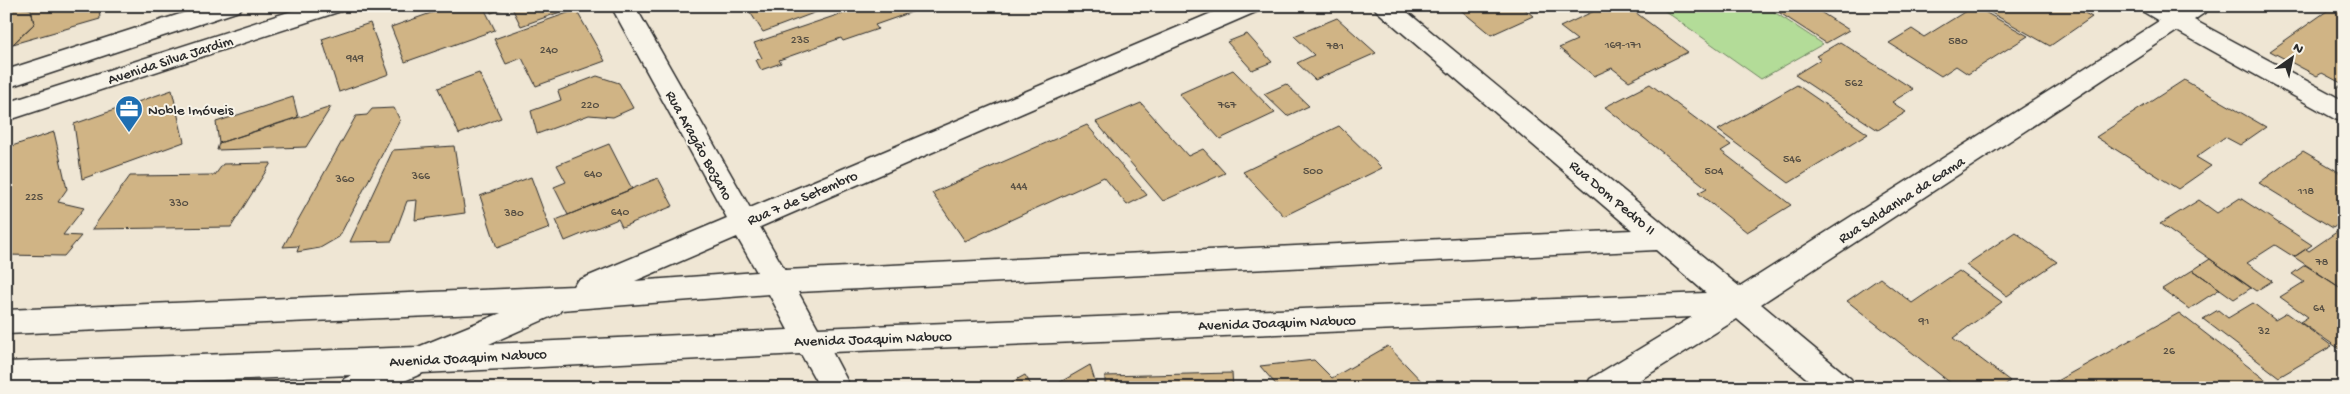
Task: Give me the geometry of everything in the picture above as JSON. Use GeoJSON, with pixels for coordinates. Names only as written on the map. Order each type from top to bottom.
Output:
{"type":"FeatureCollection","features":[{"type":"Feature","properties":{"kind":"street","name":"Avenida Silva Jardim"},"geometry":{"type":"LineString","coordinates":[[6,79],[231,6]]}},
{"type":"Feature","properties":{"kind":"street","name":"Avenida Silva Jardim"},"geometry":{"type":"LineString","coordinates":[[6,112],[333,6]]}},
{"type":"Feature","properties":{"kind":"street","name":"Rua Aragão Bozano"},"geometry":{"type":"LineString","coordinates":[[623,6],[836,388]]}},
{"type":"Feature","properties":{"kind":"street","name":"Rua 7 de Setembro"},"geometry":{"type":"LineString","coordinates":[[355,388],[1250,6]]}},
{"type":"Feature","properties":{"kind":"street","name":"Rua Dom Pedro II"},"geometry":{"type":"LineString","coordinates":[[1385,6],[1840,388]]}},
{"type":"Feature","properties":{"kind":"street"},"geometry":{"type":"LineString","coordinates":[[2150,6],[2344,113]]}},
{"type":"Feature","properties":{"kind":"street","name":"Rua Saldanha da Gama"},"geometry":{"type":"LineString","coordinates":[[1601,388],[1739,303],[2199,6]]}},
{"type":"Feature","properties":{"kind":"street"},"geometry":{"type":"LineString","coordinates":[[6,322],[565,298],[778,282],[1662,239]]}},
{"type":"Feature","properties":{"kind":"street","name":"Avenida Joaquim Nabuco"},"geometry":{"type":"LineString","coordinates":[[6,375],[420,360],[810,340],[1739,303]]}},
{"type":"Feature","properties":{"kind":"green space"},"geometry":{"type":"Polygon","coordinates":[[[1658,6],[1765,6],[1823,44],[1761,79],[1658,6]]]}},
{"type":"Feature","properties":{"kind":"building"},"geometry":{"type":"Polygon","coordinates":[[[6,6],[31,9],[34,24],[13,44],[6,46],[6,6]]]}},
{"type":"Feature","properties":{"kind":"building"},"geometry":{"type":"Polygon","coordinates":[[[14,6],[99,6],[100,19],[13,44],[34,24],[31,9],[14,6]]]}},
{"type":"Feature","properties":{"kind":"building"},"geometry":{"type":"Polygon","coordinates":[[[451,6],[483,6],[495,30],[405,62],[391,27],[451,6]]]}},
{"type":"Feature","properties":{"kind":"building"},"geometry":{"type":"Polygon","coordinates":[[[488,6],[511,6],[491,13],[488,6]]]}},
{"type":"Feature","properties":{"kind":"building"},"geometry":{"type":"Polygon","coordinates":[[[511,6],[577,6],[521,26],[511,6]]]}},
{"type":"Feature","properties":{"kind":"building"},"geometry":{"type":"Polygon","coordinates":[[[746,6],[816,6],[819,11],[763,32],[746,6]]]}},
{"type":"Feature","properties":{"kind":"building"},"geometry":{"type":"Polygon","coordinates":[[[853,6],[929,6],[875,25],[878,29],[843,41],[841,38],[779,60],[781,63],[761,70],[756,60],[762,58],[754,43],[855,9],[853,6]]]}},
{"type":"Feature","properties":{"kind":"building"},"geometry":{"type":"Polygon","coordinates":[[[1521,6],[1533,16],[1491,35],[1457,7],[1521,6]]]}},
{"type":"Feature","properties":{"kind":"building"},"geometry":{"type":"Polygon","coordinates":[[[1605,6],[1627,6],[1688,52],[1629,81],[1612,68],[1594,76],[1559,48],[1577,40],[1560,27],[1605,6]]]}},
{"type":"Feature","properties":{"kind":"building"},"geometry":{"type":"Polygon","coordinates":[[[1786,6],[1811,6],[1849,30],[1826,43],[1777,11],[1786,6]]]}},
{"type":"Feature","properties":{"kind":"building"},"geometry":{"type":"Polygon","coordinates":[[[1974,6],[2028,36],[1968,74],[1956,66],[1941,76],[1889,43],[1912,29],[1924,37],[1974,6]]]}},
{"type":"Feature","properties":{"kind":"building"},"geometry":{"type":"Polygon","coordinates":[[[1979,6],[2072,6],[2092,17],[2050,46],[1979,6]]]}},
{"type":"Feature","properties":{"kind":"building"},"geometry":{"type":"Polygon","coordinates":[[[2334,6],[2344,6],[2344,90],[2338,87],[2343,84],[2322,73],[2317,76],[2270,51],[2334,6]]]}},
{"type":"Feature","properties":{"kind":"building"},"geometry":{"type":"Polygon","coordinates":[[[576,10],[605,61],[536,86],[522,58],[506,64],[494,39],[576,10]]]}},
{"type":"Feature","properties":{"kind":"building"},"geometry":{"type":"Polygon","coordinates":[[[1337,18],[1376,53],[1315,80],[1297,63],[1314,55],[1294,36],[1337,18]]]}},
{"type":"Feature","properties":{"kind":"building"},"geometry":{"type":"Polygon","coordinates":[[[370,23],[389,74],[339,92],[322,39],[370,23]]]}},
{"type":"Feature","properties":{"kind":"building"},"geometry":{"type":"Polygon","coordinates":[[[1247,34],[1272,62],[1252,70],[1227,42],[1247,34]]]}},
{"type":"Feature","properties":{"kind":"building"},"geometry":{"type":"Polygon","coordinates":[[[1840,42],[1913,89],[1892,102],[1906,112],[1878,130],[1795,75],[1821,59],[1816,56],[1840,42]]]}},
{"type":"Feature","properties":{"kind":"building"},"geometry":{"type":"Polygon","coordinates":[[[1233,70],[1275,113],[1220,139],[1179,94],[1233,70]]]}},
{"type":"Feature","properties":{"kind":"building"},"geometry":{"type":"Polygon","coordinates":[[[479,73],[501,118],[459,134],[438,88],[479,73]]]}},
{"type":"Feature","properties":{"kind":"building"},"geometry":{"type":"Polygon","coordinates":[[[597,76],[619,83],[633,108],[613,117],[589,115],[537,134],[531,111],[561,100],[558,91],[597,76]]]}},
{"type":"Feature","properties":{"kind":"building"},"geometry":{"type":"Polygon","coordinates":[[[2184,80],[2266,127],[2240,145],[2225,137],[2196,157],[2211,166],[2178,189],[2096,137],[2184,80]]]}},
{"type":"Feature","properties":{"kind":"building"},"geometry":{"type":"Polygon","coordinates":[[[1286,84],[1309,106],[1287,116],[1264,94],[1286,84]]]}},
{"type":"Feature","properties":{"kind":"building"},"geometry":{"type":"Polygon","coordinates":[[[1650,84],[1731,145],[1721,151],[1791,205],[1747,232],[1698,193],[1707,188],[1605,107],[1650,84]]]}},
{"type":"Feature","properties":{"kind":"building"},"geometry":{"type":"Polygon","coordinates":[[[1797,85],[1868,134],[1789,183],[1718,130],[1797,85]]]}},
{"type":"Feature","properties":{"kind":"building","name":"Noble Imóveis"},"geometry":{"type":"Polygon","coordinates":[[[172,90],[184,142],[82,179],[74,124],[172,90]]]}},
{"type":"Feature","properties":{"kind":"building"},"geometry":{"type":"Polygon","coordinates":[[[293,97],[298,117],[219,143],[216,122],[293,97]]]}},
{"type":"Feature","properties":{"kind":"building"},"geometry":{"type":"Polygon","coordinates":[[[1141,103],[1188,156],[1203,149],[1225,173],[1163,201],[1096,122],[1141,103]]]}},
{"type":"Feature","properties":{"kind":"building"},"geometry":{"type":"Polygon","coordinates":[[[331,107],[306,147],[217,150],[219,143],[331,107]]]}},
{"type":"Feature","properties":{"kind":"building"},"geometry":{"type":"Polygon","coordinates":[[[394,108],[400,120],[339,237],[320,248],[297,252],[299,246],[283,247],[356,116],[367,115],[372,109],[394,108]]]}},
{"type":"Feature","properties":{"kind":"building"},"geometry":{"type":"Polygon","coordinates":[[[1087,125],[1147,195],[1127,205],[1104,177],[965,241],[932,193],[1087,125]]]}},
{"type":"Feature","properties":{"kind":"building"},"geometry":{"type":"Polygon","coordinates":[[[1339,126],[1382,168],[1284,216],[1243,172],[1339,126]]]}},
{"type":"Feature","properties":{"kind":"building"},"geometry":{"type":"Polygon","coordinates":[[[54,132],[67,189],[58,202],[84,208],[63,235],[81,236],[64,256],[6,255],[6,148],[54,132]]]}},
{"type":"Feature","properties":{"kind":"building"},"geometry":{"type":"Polygon","coordinates":[[[609,144],[632,189],[568,215],[554,187],[566,182],[557,165],[609,144]]]}},
{"type":"Feature","properties":{"kind":"building"},"geometry":{"type":"Polygon","coordinates":[[[454,146],[465,213],[415,220],[417,200],[407,201],[392,241],[350,242],[393,150],[454,146]]]}},
{"type":"Feature","properties":{"kind":"building"},"geometry":{"type":"Polygon","coordinates":[[[2303,151],[2344,175],[2344,189],[2341,191],[2344,192],[2344,220],[2333,228],[2259,183],[2303,151]]]}},
{"type":"Feature","properties":{"kind":"building"},"geometry":{"type":"Polygon","coordinates":[[[271,163],[231,227],[92,229],[130,176],[215,175],[223,164],[271,163]]]}},
{"type":"Feature","properties":{"kind":"building"},"geometry":{"type":"Polygon","coordinates":[[[531,177],[550,228],[497,248],[480,196],[531,177]]]}},
{"type":"Feature","properties":{"kind":"building"},"geometry":{"type":"Polygon","coordinates":[[[658,178],[673,206],[622,227],[618,219],[565,241],[556,220],[658,178]]]}},
{"type":"Feature","properties":{"kind":"building"},"geometry":{"type":"Polygon","coordinates":[[[2240,198],[2312,245],[2294,257],[2275,245],[2247,263],[2272,281],[2256,291],[2160,224],[2199,200],[2217,213],[2240,198]]]}},
{"type":"Feature","properties":{"kind":"building"},"geometry":{"type":"Polygon","coordinates":[[[2344,227],[2344,290],[2294,257],[2306,249],[2309,251],[2344,227]]]}},
{"type":"Feature","properties":{"kind":"building"},"geometry":{"type":"Polygon","coordinates":[[[2015,232],[2057,262],[2007,296],[1966,265],[2015,232]]]}},
{"type":"Feature","properties":{"kind":"building"},"geometry":{"type":"Polygon","coordinates":[[[2210,259],[2251,288],[2234,299],[2193,270],[2210,259]]]}},
{"type":"Feature","properties":{"kind":"building"},"geometry":{"type":"Polygon","coordinates":[[[2305,265],[2344,290],[2344,352],[2300,322],[2308,317],[2280,297],[2304,282],[2292,274],[2305,265]]]}},
{"type":"Feature","properties":{"kind":"building"},"geometry":{"type":"Polygon","coordinates":[[[2193,270],[2220,289],[2189,309],[2162,289],[2193,270]]]}},
{"type":"Feature","properties":{"kind":"building"},"geometry":{"type":"Polygon","coordinates":[[[1959,271],[2002,302],[1953,338],[2010,381],[2001,388],[1957,388],[1847,301],[1880,278],[1912,303],[1959,271]]]}},
{"type":"Feature","properties":{"kind":"building"},"geometry":{"type":"Polygon","coordinates":[[[2253,303],[2275,320],[2287,313],[2332,346],[2279,377],[2203,319],[2218,310],[2228,318],[2253,303]]]}},
{"type":"Feature","properties":{"kind":"building"},"geometry":{"type":"Polygon","coordinates":[[[2179,313],[2276,388],[2044,388],[2179,313]]]}},
{"type":"Feature","properties":{"kind":"building"},"geometry":{"type":"Polygon","coordinates":[[[1388,346],[1428,388],[1279,388],[1260,366],[1314,360],[1332,378],[1388,346]]]}},
{"type":"Feature","properties":{"kind":"building"},"geometry":{"type":"Polygon","coordinates":[[[1090,365],[1097,388],[1050,388],[1090,365]]]}},
{"type":"Feature","properties":{"kind":"building"},"geometry":{"type":"Polygon","coordinates":[[[1232,373],[1233,388],[1105,388],[1105,376],[1232,373]]]}},
{"type":"Feature","properties":{"kind":"building"},"geometry":{"type":"Polygon","coordinates":[[[1025,375],[1033,388],[1001,388],[1025,375]]]}},
{"type":"Feature","properties":{"kind":"place","name":"Noble Imóveis"},"geometry":{"type":"Point","coordinates":[129,133]}}]}
